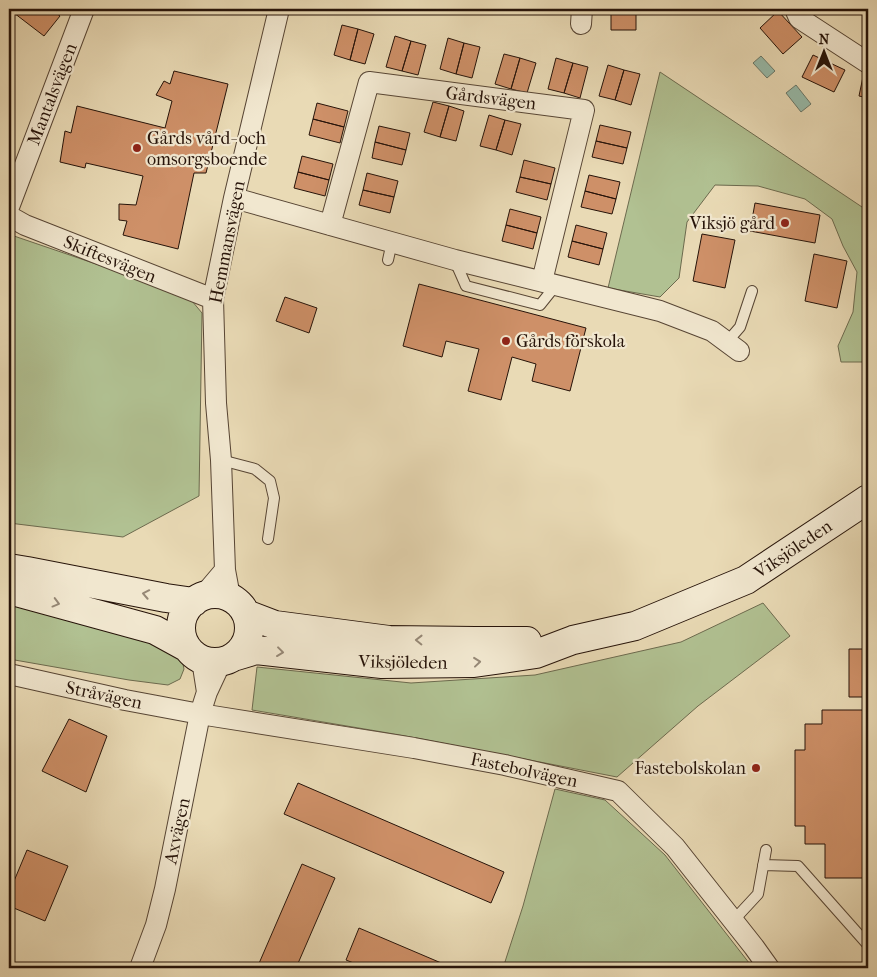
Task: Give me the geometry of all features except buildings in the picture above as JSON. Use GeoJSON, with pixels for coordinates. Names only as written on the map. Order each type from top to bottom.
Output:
{"type":"FeatureCollection","features":[{"type":"Feature","properties":{"kind":"main road","name":"Viksjöleden"},"geometry":{"type":"LineString","coordinates":[[210,657],[256,650],[382,664],[474,663],[536,654],[573,640],[635,626],[746,580],[868,499]]}},
{"type":"Feature","properties":{"kind":"main road"},"geometry":{"type":"LineString","coordinates":[[9,568],[166,598],[198,599],[212,594],[222,595],[238,606],[248,621],[249,634],[241,650],[210,657],[155,630],[9,590]]}},
{"type":"Feature","properties":{"kind":"main road"},"geometry":{"type":"LineString","coordinates":[[198,599],[184,612],[181,627],[182,637],[210,657]]}},
{"type":"Feature","properties":{"kind":"main road","name":"Viksjöleden"},"geometry":{"type":"LineString","coordinates":[[238,606],[275,625],[389,640],[573,640]]}},
{"type":"Feature","properties":{"kind":"street","name":"Mantalsvägen"},"geometry":{"type":"LineString","coordinates":[[9,207],[84,9]]}},
{"type":"Feature","properties":{"kind":"street","name":"Hemmansvägen"},"geometry":{"type":"LineString","coordinates":[[238,606],[225,570],[221,460],[216,403],[213,299],[234,198],[280,9]]}},
{"type":"Feature","properties":{"kind":"street"},"geometry":{"type":"LineString","coordinates":[[795,9],[799,18],[868,63]]}},
{"type":"Feature","properties":{"kind":"street","name":"Gårdsvägen"},"geometry":{"type":"LineString","coordinates":[[330,225],[369,82],[584,110],[549,283]]}},
{"type":"Feature","properties":{"kind":"street"},"geometry":{"type":"LineString","coordinates":[[234,198],[330,225],[390,251],[455,260],[660,310],[712,331],[733,346]]}},
{"type":"Feature","properties":{"kind":"street","name":"Skiftesvägen"},"geometry":{"type":"LineString","coordinates":[[9,216],[25,225],[213,299]]}},
{"type":"Feature","properties":{"kind":"street"},"geometry":{"type":"LineString","coordinates":[[198,599],[225,570]]}},
{"type":"Feature","properties":{"kind":"street","name":"Axvägen"},"geometry":{"type":"LineString","coordinates":[[140,968],[156,925],[165,889],[200,714],[207,692],[210,657]]}},
{"type":"Feature","properties":{"kind":"street","name":"Stråvägen"},"geometry":{"type":"LineString","coordinates":[[9,674],[125,700],[200,714]]}},
{"type":"Feature","properties":{"kind":"street","name":"Fastebolvägen"},"geometry":{"type":"LineString","coordinates":[[200,714],[414,748],[505,765],[618,791],[675,847],[769,968]]}},
{"type":"Feature","properties":{"kind":"lane"},"geometry":{"type":"LineString","coordinates":[[733,346],[752,291]]}},
{"type":"Feature","properties":{"kind":"lane"},"geometry":{"type":"LineString","coordinates":[[221,460],[255,469],[270,481],[274,498],[268,539]]}},
{"type":"Feature","properties":{"kind":"lane"},"geometry":{"type":"LineString","coordinates":[[733,921],[758,894],[766,850]]}},
{"type":"Feature","properties":{"kind":"lane"},"geometry":{"type":"LineString","coordinates":[[763,865],[798,866],[868,945]]}},
{"type":"Feature","properties":{"kind":"shaded area"},"geometry":{"type":"Polygon","coordinates":[[[761,56],[775,71],[767,78],[753,63],[761,56]]]}},
{"type":"Feature","properties":{"kind":"shaded area"},"geometry":{"type":"Polygon","coordinates":[[[660,72],[868,211],[868,362],[841,362],[838,346],[853,312],[857,272],[843,246],[832,219],[805,199],[758,186],[715,185],[687,222],[679,278],[660,297],[608,288],[660,72]]]}},
{"type":"Feature","properties":{"kind":"shaded area"},"geometry":{"type":"Polygon","coordinates":[[[796,85],[811,104],[801,112],[786,93],[796,85]]]}},
{"type":"Feature","properties":{"kind":"shaded area"},"geometry":{"type":"Polygon","coordinates":[[[14,236],[187,295],[202,313],[199,496],[123,537],[9,523],[9,248],[14,236]]]}},
{"type":"Feature","properties":{"kind":"shaded area"},"geometry":{"type":"Polygon","coordinates":[[[763,603],[790,636],[698,706],[617,777],[406,736],[252,710],[257,667],[411,683],[535,675],[681,642],[763,603]]]}},
{"type":"Feature","properties":{"kind":"shaded area"},"geometry":{"type":"Polygon","coordinates":[[[9,604],[155,643],[181,655],[184,669],[180,679],[168,685],[9,659],[9,604]]]}},
{"type":"Feature","properties":{"kind":"shaded area"},"geometry":{"type":"Polygon","coordinates":[[[555,789],[605,800],[665,855],[753,968],[503,968],[523,906],[555,789]]]}},
{"type":"Feature","properties":{"kind":"place","name":"Gårds vård- och omsorgsboende"},"geometry":{"type":"Point","coordinates":[137,148]}},
{"type":"Feature","properties":{"kind":"place","name":"Viksjö gård"},"geometry":{"type":"Point","coordinates":[785,223]}},
{"type":"Feature","properties":{"kind":"place","name":"Gårds förskola"},"geometry":{"type":"Point","coordinates":[506,341]}},
{"type":"Feature","properties":{"kind":"place","name":"Fastebolskolan"},"geometry":{"type":"Point","coordinates":[756,768]}}]}
